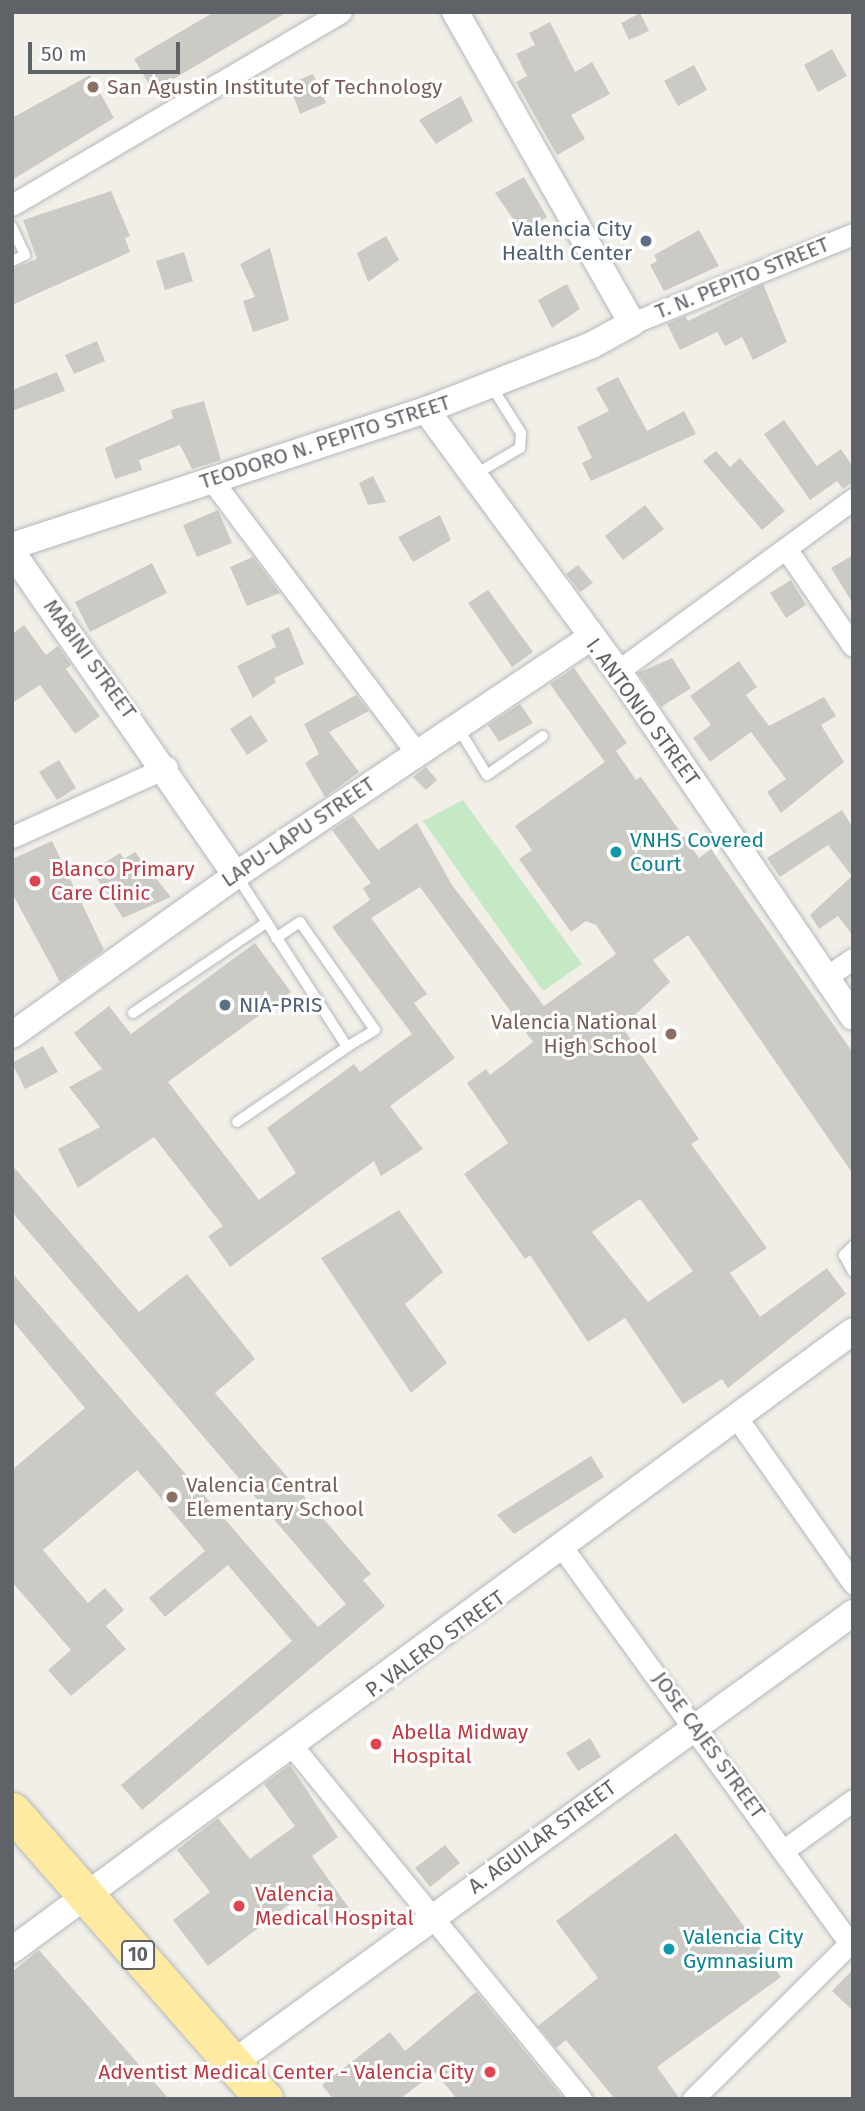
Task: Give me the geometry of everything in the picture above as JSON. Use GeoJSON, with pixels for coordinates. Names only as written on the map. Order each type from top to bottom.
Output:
{"type":"FeatureCollection","features":[{"type":"Feature","properties":{"kind":"highway","name":"10"},"geometry":{"type":"LineString","coordinates":[[12,1811],[264,2099]]}},
{"type":"Feature","properties":{"kind":"street"},"geometry":{"type":"LineString","coordinates":[[12,205],[341,12]]}},
{"type":"Feature","properties":{"kind":"street"},"geometry":{"type":"LineString","coordinates":[[456,12],[632,323]]}},
{"type":"Feature","properties":{"kind":"street","name":"T. N. PEPITO STREET"},"geometry":{"type":"LineString","coordinates":[[632,323],[853,234]]}},
{"type":"Feature","properties":{"kind":"street","name":"TEODORO N. PEPITO STREET"},"geometry":{"type":"LineString","coordinates":[[12,546],[492,387],[632,323]]}},
{"type":"Feature","properties":{"kind":"street","name":"I. ANTONIO STREET"},"geometry":{"type":"LineString","coordinates":[[426,410],[590,638],[618,671],[853,1017]]}},
{"type":"Feature","properties":{"kind":"street"},"geometry":{"type":"LineString","coordinates":[[211,479],[415,752]]}},
{"type":"Feature","properties":{"kind":"street"},"geometry":{"type":"LineString","coordinates":[[618,671],[787,550],[853,499]]}},
{"type":"Feature","properties":{"kind":"street"},"geometry":{"type":"LineString","coordinates":[[787,550],[853,646]]}},
{"type":"Feature","properties":{"kind":"street","name":"MABINI STREET"},"geometry":{"type":"LineString","coordinates":[[12,552],[167,767],[236,875]]}},
{"type":"Feature","properties":{"kind":"street","name":"LAPU-LAPU STREET"},"geometry":{"type":"LineString","coordinates":[[12,1035],[236,875],[415,752],[590,638]]}},
{"type":"Feature","properties":{"kind":"street"},"geometry":{"type":"LineString","coordinates":[[12,836],[167,767]]}},
{"type":"Feature","properties":{"kind":"street"},"geometry":{"type":"LineString","coordinates":[[826,977],[853,959]]}},
{"type":"Feature","properties":{"kind":"street","name":"P. VALERO STREET"},"geometry":{"type":"LineString","coordinates":[[12,1950],[564,1550],[853,1331]]}},
{"type":"Feature","properties":{"kind":"street"},"geometry":{"type":"LineString","coordinates":[[737,1418],[853,1583]]}},
{"type":"Feature","properties":{"kind":"street","name":"JOSE CAJES STREET"},"geometry":{"type":"LineString","coordinates":[[564,1550],[697,1726],[850,1942],[693,2099]]}},
{"type":"Feature","properties":{"kind":"street","name":"A. AGUILAR STREET"},"geometry":{"type":"LineString","coordinates":[[233,2063],[430,1917],[853,1614]]}},
{"type":"Feature","properties":{"kind":"street"},"geometry":{"type":"LineString","coordinates":[[293,1747],[581,2099]]}},
{"type":"Feature","properties":{"kind":"street"},"geometry":{"type":"LineString","coordinates":[[785,1850],[853,1800]]}},
{"type":"Feature","properties":{"kind":"lane"},"geometry":{"type":"LineString","coordinates":[[12,227],[25,255],[12,261]]}},
{"type":"Feature","properties":{"kind":"lane"},"geometry":{"type":"LineString","coordinates":[[473,475],[520,448],[521,433],[492,387]]}},
{"type":"Feature","properties":{"kind":"lane"},"geometry":{"type":"LineString","coordinates":[[457,725],[487,775],[543,736]]}},
{"type":"Feature","properties":{"kind":"lane"},"geometry":{"type":"LineString","coordinates":[[236,875],[347,1047]]}},
{"type":"Feature","properties":{"kind":"lane"},"geometry":{"type":"LineString","coordinates":[[237,1122],[375,1030],[300,922],[276,938]]}},
{"type":"Feature","properties":{"kind":"lane"},"geometry":{"type":"LineString","coordinates":[[133,1013],[267,923]]}},
{"type":"Feature","properties":{"kind":"lane"},"geometry":{"type":"LineString","coordinates":[[853,1246],[844,1255],[853,1272]]}},
{"type":"Feature","properties":{"kind":"green space"},"geometry":{"type":"Polygon","coordinates":[[[463,800],[582,964],[543,991],[423,821],[463,800]]]}},
{"type":"Feature","properties":{"kind":"building"},"geometry":{"type":"Polygon","coordinates":[[[214,12],[287,12],[153,91],[134,59],[214,12]]]}},
{"type":"Feature","properties":{"kind":"building"},"geometry":{"type":"Polygon","coordinates":[[[640,13],[649,31],[629,40],[621,23],[640,13]]]}},
{"type":"Feature","properties":{"kind":"building"},"geometry":{"type":"Polygon","coordinates":[[[550,22],[575,72],[592,62],[610,94],[571,115],[585,139],[557,155],[516,82],[527,76],[516,54],[535,45],[529,33],[550,22]]]}},
{"type":"Feature","properties":{"kind":"building"},"geometry":{"type":"Polygon","coordinates":[[[832,49],[847,76],[818,92],[804,65],[832,49]]]}},
{"type":"Feature","properties":{"kind":"building"},"geometry":{"type":"Polygon","coordinates":[[[694,65],[707,90],[678,106],[664,81],[694,65]]]}},
{"type":"Feature","properties":{"kind":"building"},"geometry":{"type":"Polygon","coordinates":[[[313,74],[326,103],[300,114],[289,84],[313,74]]]}},
{"type":"Feature","properties":{"kind":"building"},"geometry":{"type":"Polygon","coordinates":[[[90,75],[114,118],[12,180],[12,118],[90,75]]]}},
{"type":"Feature","properties":{"kind":"building"},"geometry":{"type":"Polygon","coordinates":[[[461,96],[473,121],[436,144],[419,120],[461,96]]]}},
{"type":"Feature","properties":{"kind":"building"},"geometry":{"type":"Polygon","coordinates":[[[524,177],[547,217],[523,233],[495,193],[524,177]]]}},
{"type":"Feature","properties":{"kind":"building"},"geometry":{"type":"Polygon","coordinates":[[[111,191],[130,236],[125,238],[130,252],[12,305],[12,269],[37,259],[23,220],[111,191]]]}},
{"type":"Feature","properties":{"kind":"building"},"geometry":{"type":"Polygon","coordinates":[[[699,230],[719,266],[664,291],[650,265],[657,261],[654,255],[699,230]]]}},
{"type":"Feature","properties":{"kind":"building"},"geometry":{"type":"Polygon","coordinates":[[[386,236],[399,260],[368,282],[357,253],[386,236]]]}},
{"type":"Feature","properties":{"kind":"building"},"geometry":{"type":"Polygon","coordinates":[[[270,248],[289,320],[253,332],[243,301],[255,297],[240,264],[270,248]]]}},
{"type":"Feature","properties":{"kind":"building"},"geometry":{"type":"Polygon","coordinates":[[[184,252],[193,281],[165,290],[156,261],[184,252]]]}},
{"type":"Feature","properties":{"kind":"building"},"geometry":{"type":"Polygon","coordinates":[[[567,284],[580,309],[552,328],[538,300],[567,284]]]}},
{"type":"Feature","properties":{"kind":"building"},"geometry":{"type":"Polygon","coordinates":[[[763,284],[787,342],[753,360],[742,337],[725,346],[717,332],[680,350],[667,324],[685,316],[688,321],[763,284]]]}},
{"type":"Feature","properties":{"kind":"building"},"geometry":{"type":"Polygon","coordinates":[[[97,341],[105,361],[74,374],[65,355],[97,341]]]}},
{"type":"Feature","properties":{"kind":"building"},"geometry":{"type":"Polygon","coordinates":[[[57,372],[65,391],[12,411],[12,390],[57,372]]]}},
{"type":"Feature","properties":{"kind":"building"},"geometry":{"type":"Polygon","coordinates":[[[618,377],[647,431],[684,411],[696,434],[591,481],[582,463],[592,458],[577,427],[609,411],[596,388],[618,377]]]}},
{"type":"Feature","properties":{"kind":"building"},"geometry":{"type":"Polygon","coordinates":[[[204,401],[221,460],[192,469],[180,445],[139,460],[142,470],[115,479],[105,448],[173,418],[171,410],[204,401]]]}},
{"type":"Feature","properties":{"kind":"building"},"geometry":{"type":"Polygon","coordinates":[[[784,420],[817,466],[841,449],[853,467],[853,482],[843,489],[837,481],[810,500],[764,434],[784,420]]]}},
{"type":"Feature","properties":{"kind":"building"},"geometry":{"type":"Polygon","coordinates":[[[716,451],[730,467],[740,458],[785,511],[762,530],[703,461],[716,451]]]}},
{"type":"Feature","properties":{"kind":"building"},"geometry":{"type":"Polygon","coordinates":[[[373,476],[386,502],[368,505],[359,483],[373,476]]]}},
{"type":"Feature","properties":{"kind":"building"},"geometry":{"type":"Polygon","coordinates":[[[645,505],[664,529],[623,560],[605,536],[645,505]]]}},
{"type":"Feature","properties":{"kind":"building"},"geometry":{"type":"Polygon","coordinates":[[[218,510],[232,543],[197,557],[183,525],[218,510]]]}},
{"type":"Feature","properties":{"kind":"building"},"geometry":{"type":"Polygon","coordinates":[[[440,515],[451,540],[413,562],[398,537],[440,515]]]}},
{"type":"Feature","properties":{"kind":"building"},"geometry":{"type":"Polygon","coordinates":[[[853,555],[853,604],[831,568],[853,555]]]}},
{"type":"Feature","properties":{"kind":"building"},"geometry":{"type":"Polygon","coordinates":[[[253,557],[280,593],[247,606],[230,567],[253,557]]]}},
{"type":"Feature","properties":{"kind":"building"},"geometry":{"type":"Polygon","coordinates":[[[152,563],[167,593],[90,632],[75,602],[152,563]]]}},
{"type":"Feature","properties":{"kind":"building"},"geometry":{"type":"Polygon","coordinates":[[[578,565],[593,583],[580,592],[566,574],[578,565]]]}},
{"type":"Feature","properties":{"kind":"building"},"geometry":{"type":"Polygon","coordinates":[[[791,580],[806,605],[786,618],[770,593],[791,580]]]}},
{"type":"Feature","properties":{"kind":"building"},"geometry":{"type":"Polygon","coordinates":[[[488,590],[533,652],[512,667],[468,603],[488,590]]]}},
{"type":"Feature","properties":{"kind":"building"},"geometry":{"type":"Polygon","coordinates":[[[24,625],[46,655],[58,646],[71,665],[66,669],[100,716],[75,734],[40,685],[12,703],[12,634],[24,625]]]}},
{"type":"Feature","properties":{"kind":"building"},"geometry":{"type":"Polygon","coordinates":[[[289,627],[304,664],[274,678],[276,682],[253,698],[237,666],[276,647],[271,635],[289,627]]]}},
{"type":"Feature","properties":{"kind":"building"},"geometry":{"type":"Polygon","coordinates":[[[672,658],[691,688],[661,707],[638,673],[672,658]]]}},
{"type":"Feature","properties":{"kind":"building"},"geometry":{"type":"Polygon","coordinates":[[[739,661],[757,687],[746,695],[769,726],[824,697],[836,716],[821,725],[844,762],[781,813],[767,792],[786,779],[751,732],[710,762],[693,738],[711,725],[690,696],[739,661]]]}},
{"type":"Feature","properties":{"kind":"building"},"geometry":{"type":"Polygon","coordinates":[[[574,668],[627,743],[616,751],[636,780],[641,777],[699,858],[711,849],[853,1053],[853,1174],[688,935],[653,960],[670,982],[622,1027],[699,1139],[691,1144],[767,1248],[730,1273],[760,1317],[827,1268],[846,1294],[728,1388],[722,1379],[683,1404],[625,1318],[588,1342],[530,1255],[525,1259],[464,1174],[508,1143],[467,1083],[486,1069],[490,1075],[533,1042],[420,887],[371,918],[427,994],[414,1003],[455,1058],[390,1106],[423,1149],[381,1176],[374,1161],[230,1267],[208,1236],[223,1226],[154,1137],[78,1188],[58,1149],[100,1127],[69,1087],[102,1069],[74,1033],[109,1006],[131,1034],[255,943],[291,992],[168,1082],[259,1200],[296,1173],[267,1128],[354,1064],[360,1072],[412,1034],[332,927],[370,900],[363,888],[371,883],[332,830],[353,816],[378,850],[417,823],[452,885],[544,1006],[616,954],[596,925],[586,921],[571,932],[519,859],[532,850],[515,826],[605,762],[550,684],[574,668]],[[640,1199],[592,1232],[648,1302],[693,1271],[640,1199]]]}},
{"type":"Feature","properties":{"kind":"building"},"geometry":{"type":"Polygon","coordinates":[[[356,695],[369,711],[329,732],[359,772],[325,797],[305,763],[319,754],[304,724],[356,695]]]}},
{"type":"Feature","properties":{"kind":"building"},"geometry":{"type":"Polygon","coordinates":[[[520,704],[533,723],[499,742],[488,725],[520,704]]]}},
{"type":"Feature","properties":{"kind":"building"},"geometry":{"type":"Polygon","coordinates":[[[251,715],[268,741],[247,755],[230,729],[251,715]]]}},
{"type":"Feature","properties":{"kind":"building"},"geometry":{"type":"Polygon","coordinates":[[[59,760],[76,788],[57,800],[39,772],[59,760]]]}},
{"type":"Feature","properties":{"kind":"building"},"geometry":{"type":"Polygon","coordinates":[[[426,767],[437,780],[426,790],[413,777],[426,767]]]}},
{"type":"Feature","properties":{"kind":"building"},"geometry":{"type":"Polygon","coordinates":[[[842,810],[853,828],[853,936],[838,916],[819,929],[810,915],[852,876],[828,845],[780,877],[767,858],[842,810]]]}},
{"type":"Feature","properties":{"kind":"building"},"geometry":{"type":"Polygon","coordinates":[[[52,841],[104,950],[60,982],[12,893],[12,859],[52,841]]]}},
{"type":"Feature","properties":{"kind":"building"},"geometry":{"type":"Polygon","coordinates":[[[135,852],[171,897],[123,918],[92,871],[120,853],[124,859],[135,852]]]}},
{"type":"Feature","properties":{"kind":"building"},"geometry":{"type":"Polygon","coordinates":[[[43,1046],[58,1072],[25,1089],[12,1063],[43,1046]]]}},
{"type":"Feature","properties":{"kind":"building"},"geometry":{"type":"Polygon","coordinates":[[[12,1165],[139,1312],[187,1274],[255,1359],[215,1393],[371,1574],[363,1580],[385,1606],[142,1810],[121,1785],[292,1641],[228,1565],[165,1617],[149,1598],[205,1551],[137,1470],[43,1550],[88,1603],[105,1588],[124,1610],[106,1626],[126,1649],[71,1696],[48,1670],[71,1650],[12,1582],[12,1470],[85,1408],[12,1320],[12,1273],[318,1627],[346,1604],[12,1212],[12,1165]]]}},
{"type":"Feature","properties":{"kind":"building"},"geometry":{"type":"Polygon","coordinates":[[[399,1210],[443,1272],[405,1304],[447,1363],[411,1393],[321,1258],[399,1210]]]}},
{"type":"Feature","properties":{"kind":"building"},"geometry":{"type":"Polygon","coordinates":[[[591,1456],[604,1477],[514,1534],[497,1515],[591,1456]]]}},
{"type":"Feature","properties":{"kind":"building"},"geometry":{"type":"Polygon","coordinates":[[[590,1738],[601,1757],[578,1771],[566,1753],[590,1738]]]}},
{"type":"Feature","properties":{"kind":"building","name":"Valencia Medical Hospital"},"geometry":{"type":"Polygon","coordinates":[[[290,1765],[338,1837],[312,1856],[351,1911],[333,1925],[307,1891],[208,1966],[173,1920],[210,1892],[177,1850],[218,1818],[250,1859],[295,1826],[264,1784],[290,1765]]]}},
{"type":"Feature","properties":{"kind":"building","name":"Valencia City Gymnasium"},"geometry":{"type":"Polygon","coordinates":[[[676,1833],[781,1977],[657,2067],[680,2099],[615,2099],[566,2040],[556,2048],[538,2026],[598,1978],[556,1921],[676,1833]]]}},
{"type":"Feature","properties":{"kind":"building"},"geometry":{"type":"Polygon","coordinates":[[[445,1845],[460,1863],[430,1887],[415,1868],[445,1845]]]}},
{"type":"Feature","properties":{"kind":"building"},"geometry":{"type":"Polygon","coordinates":[[[39,1950],[169,2099],[12,2099],[12,1972],[39,1950]]]}},
{"type":"Feature","properties":{"kind":"building"},"geometry":{"type":"Polygon","coordinates":[[[853,1969],[853,2011],[832,1991],[853,1969]]]}},
{"type":"Feature","properties":{"kind":"building","name":"Adventist Medical Center - Valencia City"},"geometry":{"type":"Polygon","coordinates":[[[476,1992],[564,2099],[457,2099],[435,2072],[400,2099],[333,2099],[322,2085],[390,2032],[405,2051],[476,1992]]]}},
{"type":"Feature","properties":{"kind":"place","name":"San Agustin Institute of Technology"},"geometry":{"type":"Point","coordinates":[93,87]}},
{"type":"Feature","properties":{"kind":"place","name":"Valencia City Health Center"},"geometry":{"type":"Point","coordinates":[646,241]}},
{"type":"Feature","properties":{"kind":"place","name":"VNHS Covered Court"},"geometry":{"type":"Point","coordinates":[616,852]}},
{"type":"Feature","properties":{"kind":"place","name":"Blanco Primary Care Clinic"},"geometry":{"type":"Point","coordinates":[35,881]}},
{"type":"Feature","properties":{"kind":"place","name":"NIA-PRIS"},"geometry":{"type":"Point","coordinates":[225,1005]}},
{"type":"Feature","properties":{"kind":"place","name":"Valencia National High School"},"geometry":{"type":"Point","coordinates":[671,1034]}},
{"type":"Feature","properties":{"kind":"place","name":"Valencia Central Elementary School"},"geometry":{"type":"Point","coordinates":[172,1497]}},
{"type":"Feature","properties":{"kind":"place","name":"Abella Midway Hospital"},"geometry":{"type":"Point","coordinates":[376,1744]}},
{"type":"Feature","properties":{"kind":"place","name":"Valencia Medical Hospital"},"geometry":{"type":"Point","coordinates":[239,1906]}},
{"type":"Feature","properties":{"kind":"place","name":"Valencia City Gymnasium"},"geometry":{"type":"Point","coordinates":[669,1949]}},
{"type":"Feature","properties":{"kind":"place","name":"Adventist Medical Center - Valencia City"},"geometry":{"type":"Point","coordinates":[490,2072]}}]}
